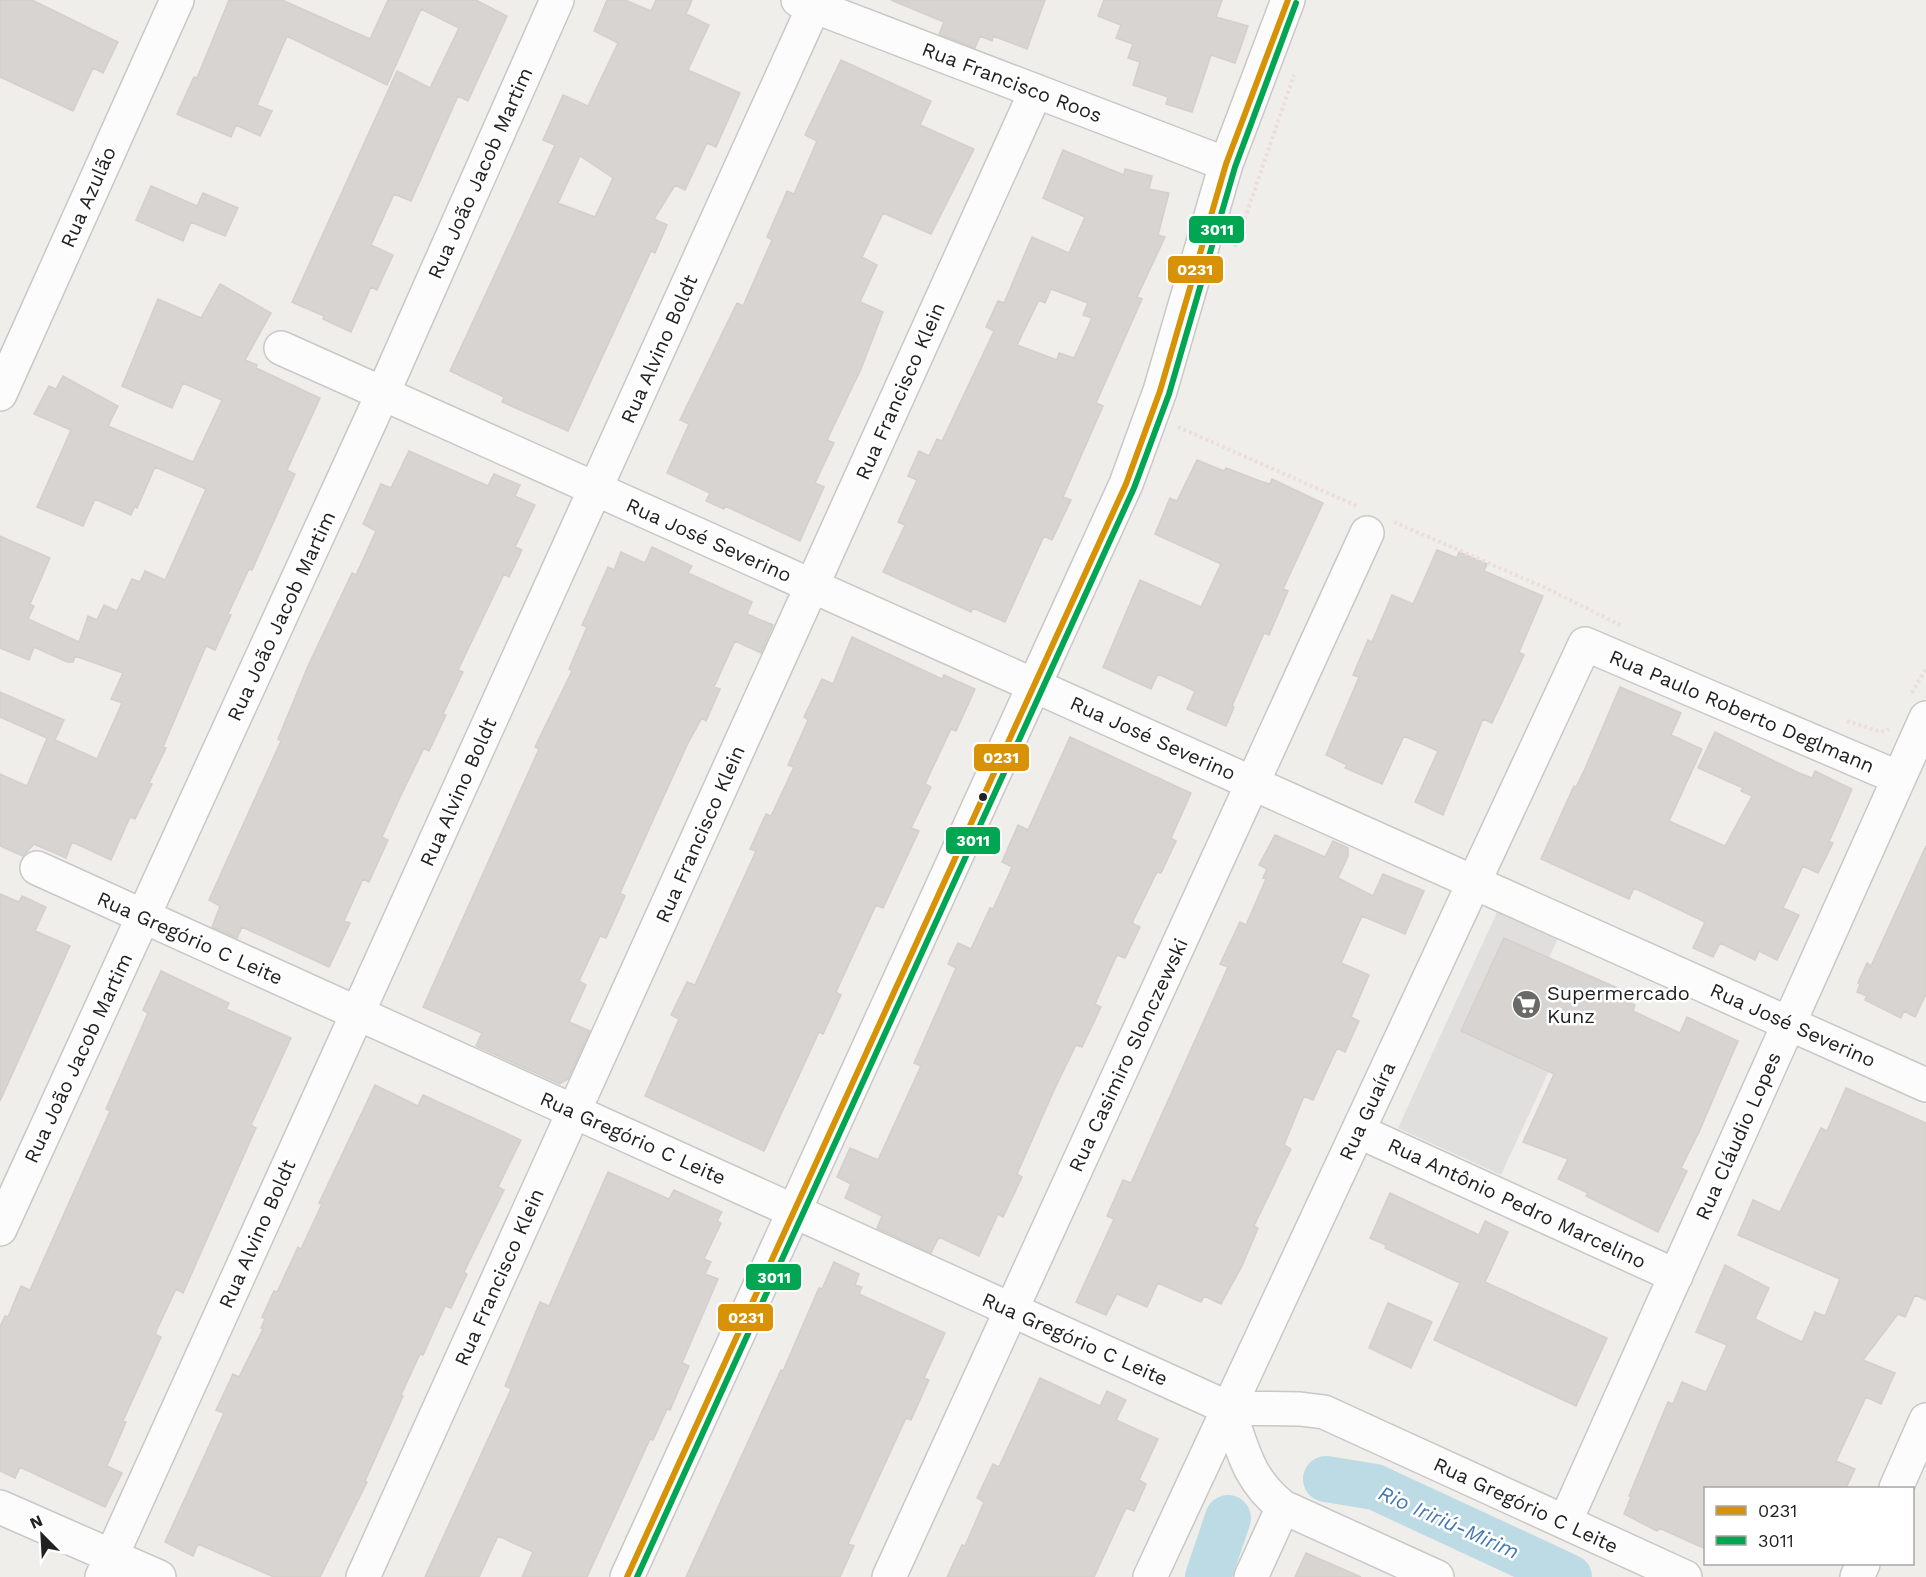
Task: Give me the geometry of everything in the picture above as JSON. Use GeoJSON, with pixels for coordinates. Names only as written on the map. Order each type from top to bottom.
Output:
{"type":"FeatureCollection","features":[{"type":"Feature","properties":{"kind":"street","name":"Rua Azulão"},"geometry":{"type":"LineString","coordinates":[[0,394],[177,0]]}},
{"type":"Feature","properties":{"kind":"street","name":"Rua João Jacob Martim"},"geometry":{"type":"LineString","coordinates":[[0,1229],[383,393],[557,0]]}},
{"type":"Feature","properties":{"kind":"street"},"geometry":{"type":"LineString","coordinates":[[627,1577],[1035,685],[1144,439],[1226,164],[1288,0]]}},
{"type":"Feature","properties":{"kind":"street","name":"Rua Francisco Roos"},"geometry":{"type":"LineString","coordinates":[[806,3],[1226,164]]}},
{"type":"Feature","properties":{"kind":"street","name":"Rua Alvino Boldt"},"geometry":{"type":"LineString","coordinates":[[106,1566],[595,489],[806,3]]}},
{"type":"Feature","properties":{"kind":"street","name":"Rua Francisco Klein"},"geometry":{"type":"LineString","coordinates":[[363,1577],[1036,91]]}},
{"type":"Feature","properties":{"kind":"street","name":"Rua José Severino"},"geometry":{"type":"LineString","coordinates":[[281,348],[1926,1085]]}},
{"type":"Feature","properties":{"kind":"street","name":"Rua Casimiro Slonczewski"},"geometry":{"type":"LineString","coordinates":[[889,1577],[1253,783],[1370,520]]}},
{"type":"Feature","properties":{"kind":"street","name":"Rua Paulo Roberto Deglmann"},"geometry":{"type":"LineString","coordinates":[[1585,644],[1899,778]]}},
{"type":"Feature","properties":{"kind":"street","name":"Rua Guaíra"},"geometry":{"type":"LineString","coordinates":[[1150,1577],[1585,644]]}},
{"type":"Feature","properties":{"kind":"street","name":"Rua Cláudio Lopes"},"geometry":{"type":"LineString","coordinates":[[1565,1522],[1899,778],[1917,709]]}},
{"type":"Feature","properties":{"kind":"street","name":"Rua Gregório C Leite"},"geometry":{"type":"LineString","coordinates":[[37,868],[1228,1408],[1300,1409],[1324,1413],[1685,1577]]}},
{"type":"Feature","properties":{"kind":"street","name":"Rua Antônio Pedro Marcelino"},"geometry":{"type":"LineString","coordinates":[[1358,1131],[1676,1276]]}},
{"type":"Feature","properties":{"kind":"street"},"geometry":{"type":"LineString","coordinates":[[1228,1408],[1254,1478],[1264,1493],[1283,1507],[1437,1577]]}},
{"type":"Feature","properties":{"kind":"street"},"geometry":{"type":"LineString","coordinates":[[1896,1487],[1926,1420]]}},
{"type":"Feature","properties":{"kind":"street"},"geometry":{"type":"LineString","coordinates":[[0,1506],[106,1566],[159,1577]]}},
{"type":"Feature","properties":{"kind":"street"},"geometry":{"type":"LineString","coordinates":[[1251,1577],[1283,1507]]}},
{"type":"Feature","properties":{"kind":"path"},"geometry":{"type":"LineString","coordinates":[[1231,257],[1296,67]]}},
{"type":"Feature","properties":{"kind":"path"},"geometry":{"type":"LineString","coordinates":[[1178,423],[1179,429],[1370,520],[1548,589],[1623,626]]}},
{"type":"Feature","properties":{"kind":"path"},"geometry":{"type":"LineString","coordinates":[[1917,709],[1926,668]]}},
{"type":"Feature","properties":{"kind":"path"},"geometry":{"type":"LineString","coordinates":[[1839,718],[1881,732],[1893,727]]}},
{"type":"Feature","properties":{"kind":"shaded area"},"geometry":{"type":"Polygon","coordinates":[[[1498,910],[1558,938],[1549,958],[1504,938],[1461,1031],[1549,1071],[1501,1175],[1398,1128],[1498,910]]]}},
{"type":"Feature","properties":{"kind":"building"},"geometry":{"type":"Polygon","coordinates":[[[0,0],[32,0],[118,42],[103,73],[93,68],[73,111],[0,77],[0,0]]]}},
{"type":"Feature","properties":{"kind":"building"},"geometry":{"type":"Polygon","coordinates":[[[229,0],[282,0],[370,39],[388,0],[476,0],[507,16],[468,101],[458,96],[411,201],[394,194],[371,245],[393,255],[377,290],[371,287],[351,332],[323,319],[324,316],[292,302],[397,71],[430,88],[459,28],[421,9],[387,85],[287,36],[257,105],[272,111],[260,136],[236,125],[231,137],[177,114],[194,77],[197,78],[229,0]]]}},
{"type":"Feature","properties":{"kind":"building"},"geometry":{"type":"Polygon","coordinates":[[[607,0],[625,0],[651,11],[656,0],[692,0],[686,14],[709,25],[688,70],[740,93],[716,147],[707,143],[685,190],[675,185],[654,219],[667,225],[655,253],[651,251],[568,431],[502,402],[504,397],[450,371],[555,145],[543,140],[563,95],[588,106],[618,43],[594,31],[607,0]],[[580,156],[558,203],[595,217],[613,178],[580,156]]]}},
{"type":"Feature","properties":{"kind":"building"},"geometry":{"type":"Polygon","coordinates":[[[891,0],[1045,0],[1027,49],[993,36],[992,41],[980,36],[975,48],[939,34],[944,22],[891,0]]]}},
{"type":"Feature","properties":{"kind":"building"},"geometry":{"type":"Polygon","coordinates":[[[1104,0],[1222,0],[1216,17],[1248,26],[1235,63],[1211,55],[1192,112],[1166,104],[1168,97],[1133,85],[1140,62],[1128,58],[1133,44],[1116,38],[1121,25],[1098,16],[1104,0]]]}},
{"type":"Feature","properties":{"kind":"building"},"geometry":{"type":"Polygon","coordinates":[[[841,60],[931,101],[920,125],[974,149],[931,234],[883,213],[862,257],[877,265],[860,302],[883,312],[861,369],[827,440],[834,443],[815,483],[824,487],[800,541],[725,506],[724,509],[706,501],[710,493],[667,473],[689,424],[680,420],[737,303],[743,306],[772,240],[767,237],[787,191],[794,194],[817,141],[805,135],[841,60]]]}},
{"type":"Feature","properties":{"kind":"building"},"geometry":{"type":"Polygon","coordinates":[[[1063,150],[1124,175],[1125,169],[1152,176],[1149,189],[1169,193],[1158,235],[1165,237],[1137,297],[1142,299],[1096,403],[1103,406],[1063,497],[1071,500],[1052,540],[1044,536],[1005,622],[973,608],[971,612],[883,572],[905,525],[898,522],[917,480],[908,476],[919,451],[929,456],[937,439],[942,441],[994,331],[986,327],[998,301],[1004,303],[1032,237],[1069,253],[1085,217],[1043,198],[1063,150]],[[1051,289],[1045,303],[1039,300],[1017,345],[1057,360],[1059,353],[1074,358],[1092,318],[1083,315],[1088,303],[1051,289]]]}},
{"type":"Feature","properties":{"kind":"building"},"geometry":{"type":"Polygon","coordinates":[[[151,186],[197,206],[203,193],[238,208],[225,236],[191,222],[183,241],[136,220],[151,186]]]}},
{"type":"Feature","properties":{"kind":"building"},"geometry":{"type":"Polygon","coordinates":[[[220,284],[271,313],[245,360],[257,365],[256,368],[320,398],[287,470],[295,474],[252,570],[249,569],[228,614],[231,615],[215,650],[206,646],[163,747],[166,748],[149,783],[152,784],[135,819],[130,817],[111,860],[72,842],[66,858],[34,844],[23,856],[0,846],[0,774],[27,786],[47,738],[0,717],[0,692],[64,720],[55,740],[97,759],[122,703],[111,699],[123,673],[75,656],[73,662],[67,662],[34,647],[29,660],[0,648],[0,536],[50,558],[30,604],[34,606],[28,619],[79,642],[88,616],[97,620],[104,605],[117,611],[132,579],[140,582],[145,571],[165,580],[206,489],[155,467],[137,508],[135,506],[131,515],[95,499],[83,526],[37,507],[71,430],[34,414],[49,386],[56,389],[63,376],[118,406],[108,426],[193,462],[222,400],[183,383],[172,408],[122,386],[158,299],[201,318],[220,284]]]}},
{"type":"Feature","properties":{"kind":"building"},"geometry":{"type":"Polygon","coordinates":[[[409,451],[488,486],[494,474],[520,485],[515,496],[535,505],[515,547],[522,550],[509,577],[504,574],[458,670],[463,672],[443,714],[446,715],[429,751],[424,748],[401,795],[382,837],[388,840],[369,882],[363,879],[344,921],[350,923],[329,967],[242,927],[237,938],[212,927],[220,906],[209,900],[281,741],[278,739],[308,666],[352,573],[356,575],[376,531],[363,524],[381,484],[391,488],[409,451]]]}},
{"type":"Feature","properties":{"kind":"building"},"geometry":{"type":"Polygon","coordinates":[[[1197,460],[1224,471],[1226,468],[1270,484],[1272,479],[1323,503],[1283,589],[1288,591],[1269,635],[1264,633],[1232,706],[1234,707],[1226,726],[1187,709],[1195,691],[1158,674],[1151,689],[1103,667],[1140,580],[1201,607],[1221,564],[1155,534],[1170,498],[1177,501],[1197,460]]]}},
{"type":"Feature","properties":{"kind":"building"},"geometry":{"type":"Polygon","coordinates":[[[652,547],[692,566],[688,573],[752,602],[747,614],[773,625],[761,653],[735,641],[714,687],[720,689],[706,721],[702,718],[688,743],[620,893],[625,896],[606,938],[600,936],[579,981],[586,985],[569,1022],[590,1031],[568,1079],[560,1084],[476,1046],[482,1033],[423,1007],[539,749],[535,747],[572,671],[569,669],[587,627],[582,625],[608,567],[614,570],[621,552],[645,563],[652,547]]]}},
{"type":"Feature","properties":{"kind":"building"},"geometry":{"type":"Polygon","coordinates":[[[1437,550],[1457,558],[1459,552],[1487,564],[1484,571],[1543,596],[1519,652],[1524,655],[1492,723],[1483,719],[1443,815],[1415,802],[1438,751],[1404,736],[1382,784],[1345,768],[1347,765],[1326,755],[1359,677],[1353,675],[1368,640],[1372,642],[1392,595],[1413,604],[1437,550]]]}},
{"type":"Feature","properties":{"kind":"building"},"geometry":{"type":"Polygon","coordinates":[[[852,637],[942,679],[944,675],[975,689],[956,731],[951,729],[925,784],[931,787],[911,828],[919,831],[883,908],[876,905],[836,992],[841,995],[823,1034],[819,1032],[764,1151],[645,1096],[679,1019],[671,1015],[687,982],[695,985],[756,851],[750,849],[766,814],[771,816],[794,767],[788,765],[808,720],[804,717],[822,679],[833,684],[852,637]]]}},
{"type":"Feature","properties":{"kind":"building"},"geometry":{"type":"Polygon","coordinates":[[[1620,687],[1681,713],[1671,735],[1702,749],[1669,821],[1725,846],[1752,796],[1741,791],[1743,788],[1698,768],[1715,732],[1799,773],[1812,778],[1815,771],[1852,789],[1829,842],[1833,843],[1818,873],[1803,866],[1783,908],[1799,915],[1777,960],[1759,951],[1755,960],[1720,943],[1713,957],[1693,948],[1705,922],[1634,888],[1629,899],[1541,859],[1574,786],[1576,787],[1584,771],[1620,687]]]}},
{"type":"Feature","properties":{"kind":"building"},"geometry":{"type":"Polygon","coordinates":[[[1070,737],[1191,793],[1171,838],[1176,841],[1161,873],[1157,872],[1132,923],[1140,927],[1125,958],[1117,955],[1095,1004],[1101,1007],[1082,1047],[1076,1045],[1055,1088],[1017,1174],[1022,1177],[1003,1217],[998,1214],[979,1256],[939,1237],[931,1253],[877,1228],[882,1216],[845,1198],[851,1184],[837,1177],[850,1148],[878,1160],[921,1066],[914,1063],[956,968],[948,964],[958,943],[971,949],[990,908],[993,909],[1012,867],[1002,862],[1018,825],[1028,830],[1070,737]]]}},
{"type":"Feature","properties":{"kind":"building"},"geometry":{"type":"Polygon","coordinates":[[[1275,835],[1325,857],[1333,841],[1348,848],[1348,856],[1338,878],[1373,896],[1383,874],[1424,891],[1405,934],[1362,916],[1341,963],[1369,975],[1351,1017],[1359,1021],[1345,1052],[1337,1048],[1313,1100],[1304,1096],[1284,1145],[1291,1149],[1254,1226],[1258,1228],[1242,1266],[1221,1304],[1204,1296],[1201,1302],[1158,1283],[1147,1307],[1117,1294],[1106,1315],[1076,1302],[1114,1219],[1107,1216],[1123,1180],[1131,1183],[1228,967],[1220,964],[1240,922],[1246,925],[1266,879],[1263,878],[1267,869],[1259,865],[1275,835]]]}},
{"type":"Feature","properties":{"kind":"building"},"geometry":{"type":"Polygon","coordinates":[[[1926,846],[1926,994],[1915,1017],[1904,1011],[1901,1018],[1865,1000],[1867,996],[1857,992],[1860,984],[1858,983],[1867,963],[1871,966],[1926,846]]]}},
{"type":"Feature","properties":{"kind":"building"},"geometry":{"type":"Polygon","coordinates":[[[0,894],[19,902],[22,896],[46,907],[35,931],[70,946],[0,1101],[0,894]]]}},
{"type":"Feature","properties":{"kind":"building"},"geometry":{"type":"Polygon","coordinates":[[[1504,938],[1631,994],[1628,1002],[1635,1005],[1633,1011],[1680,1033],[1687,1017],[1738,1041],[1681,1168],[1687,1171],[1658,1232],[1586,1196],[1588,1193],[1558,1179],[1568,1159],[1523,1142],[1554,1074],[1461,1031],[1504,938]]]}},
{"type":"Feature","properties":{"kind":"building"},"geometry":{"type":"Polygon","coordinates":[[[161,971],[229,1003],[226,1009],[291,1038],[251,1125],[256,1128],[183,1293],[176,1289],[155,1334],[161,1337],[123,1421],[126,1422],[107,1466],[122,1473],[105,1507],[20,1467],[15,1478],[0,1471],[0,1327],[5,1316],[8,1317],[21,1286],[30,1290],[110,1111],[106,1109],[148,1013],[143,1010],[161,971]]]}},
{"type":"Feature","properties":{"kind":"building"},"geometry":{"type":"Polygon","coordinates":[[[375,1085],[418,1106],[423,1095],[521,1140],[498,1187],[504,1190],[464,1272],[467,1274],[451,1308],[445,1306],[423,1355],[420,1354],[365,1481],[367,1482],[320,1577],[274,1577],[198,1544],[193,1556],[165,1542],[224,1413],[216,1410],[233,1374],[239,1377],[263,1329],[261,1328],[265,1319],[262,1317],[274,1291],[277,1292],[298,1247],[301,1249],[322,1204],[319,1203],[375,1085]]]}},
{"type":"Feature","properties":{"kind":"building"},"geometry":{"type":"Polygon","coordinates":[[[1846,1088],[1926,1123],[1926,1300],[1915,1295],[1905,1317],[1898,1314],[1863,1360],[1895,1373],[1881,1404],[1866,1397],[1836,1461],[1855,1469],[1846,1487],[1704,1487],[1704,1548],[1659,1528],[1657,1531],[1624,1514],[1631,1497],[1629,1496],[1668,1402],[1673,1404],[1682,1382],[1706,1392],[1727,1345],[1696,1332],[1725,1265],[1769,1288],[1755,1319],[1802,1342],[1815,1312],[1825,1316],[1840,1279],[1738,1235],[1753,1200],[1780,1212],[1821,1128],[1827,1131],[1846,1088]]]}},
{"type":"Feature","properties":{"kind":"building"},"geometry":{"type":"Polygon","coordinates":[[[608,1172],[669,1199],[674,1190],[722,1212],[717,1221],[721,1223],[704,1259],[711,1262],[705,1274],[718,1279],[682,1363],[689,1366],[670,1410],[667,1409],[653,1440],[650,1439],[587,1577],[522,1577],[533,1552],[498,1536],[479,1577],[425,1577],[511,1389],[505,1386],[540,1302],[549,1306],[608,1172]]]}},
{"type":"Feature","properties":{"kind":"building"},"geometry":{"type":"Polygon","coordinates":[[[1390,1193],[1479,1235],[1485,1221],[1508,1232],[1485,1282],[1607,1338],[1576,1406],[1434,1340],[1460,1283],[1385,1248],[1386,1245],[1370,1238],[1390,1193]]]}},
{"type":"Feature","properties":{"kind":"building"},"geometry":{"type":"Polygon","coordinates":[[[834,1262],[859,1274],[855,1285],[862,1287],[859,1294],[945,1333],[924,1378],[929,1380],[911,1420],[906,1418],[848,1544],[854,1546],[840,1577],[686,1577],[781,1370],[783,1371],[819,1288],[822,1289],[834,1262]]]}},
{"type":"Feature","properties":{"kind":"building"},"geometry":{"type":"Polygon","coordinates":[[[1388,1303],[1432,1322],[1411,1368],[1369,1348],[1388,1303]]]}},
{"type":"Feature","properties":{"kind":"building"},"geometry":{"type":"Polygon","coordinates":[[[1040,1378],[1100,1406],[1107,1391],[1126,1400],[1116,1420],[1158,1439],[1139,1480],[1146,1484],[1134,1511],[1126,1508],[1094,1577],[947,1577],[962,1545],[965,1546],[984,1502],[977,1498],[993,1464],[999,1467],[1040,1378]]]}},
{"type":"Feature","properties":{"kind":"building"},"geometry":{"type":"Polygon","coordinates":[[[1306,1553],[1361,1577],[1295,1577],[1306,1553]]]}},
{"type":"Feature","properties":{"kind":"waterway","name":"Rio Iririú-Mirim"},"geometry":{"type":"LineString","coordinates":[[1326,1479],[1375,1487],[1569,1577]]}},
{"type":"Feature","properties":{"kind":"waterway","name":"Rio Iririú-Mirim"},"geometry":{"type":"LineString","coordinates":[[1208,1577],[1228,1518]]}},
{"type":"Feature","properties":{"kind":"transit line","name":"0231"},"geometry":{"type":"LineString","coordinates":[[627,1577],[1126,484],[1160,391],[1226,164],[1288,0]]}},
{"type":"Feature","properties":{"kind":"transit line","name":"3011"},"geometry":{"type":"LineString","coordinates":[[637,1577],[1134,488],[1169,394],[1235,167],[1296,3]]}},
{"type":"Feature","properties":{"kind":"place","name":"Supermercado Kunz"},"geometry":{"type":"Point","coordinates":[1526,1004]}}]}
